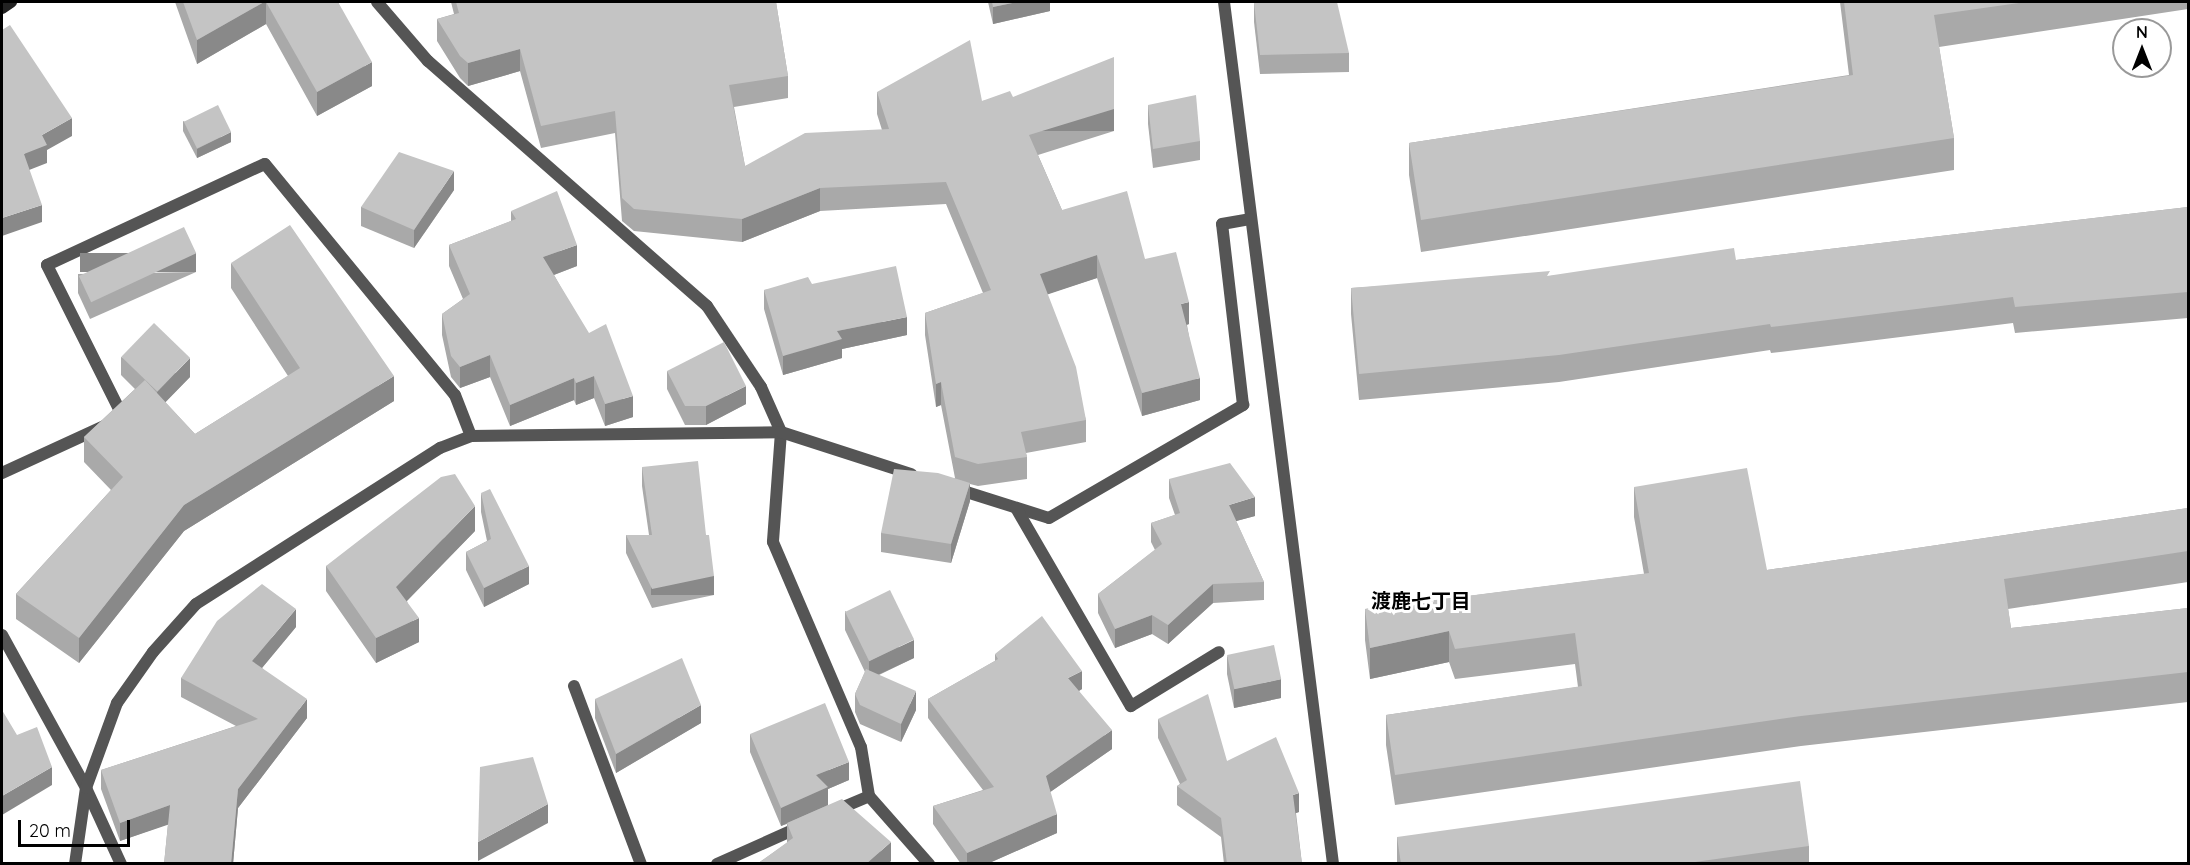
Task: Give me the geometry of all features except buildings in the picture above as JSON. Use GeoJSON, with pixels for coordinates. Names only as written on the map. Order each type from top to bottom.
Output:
{"type":"FeatureCollection","features":[{"type":"Feature","properties":{"kind":"main road"},"geometry":{"type":"LineString","coordinates":[[2,8],[11,2]]}},
{"type":"Feature","properties":{"kind":"street"},"geometry":{"type":"LineString","coordinates":[[377,2],[428,61],[706,306],[760,387],[781,432],[773,542],[861,747],[868,796],[929,864]]}},
{"type":"Feature","properties":{"kind":"street"},"geometry":{"type":"LineString","coordinates":[[1224,2],[1333,864]]}},
{"type":"Feature","properties":{"kind":"street"},"geometry":{"type":"LineString","coordinates":[[2,473],[123,417],[47,265],[265,164],[455,395],[471,436]]}},
{"type":"Feature","properties":{"kind":"street"},"geometry":{"type":"LineString","coordinates":[[75,864],[86,788],[117,703],[153,652],[196,604],[440,447],[471,436],[781,432],[1049,518],[1243,405],[1222,224],[1250,219]]}},
{"type":"Feature","properties":{"kind":"street"},"geometry":{"type":"LineString","coordinates":[[1016,508],[1131,706],[1219,652]]}},
{"type":"Feature","properties":{"kind":"street"},"geometry":{"type":"LineString","coordinates":[[2,635],[86,788],[121,864]]}},
{"type":"Feature","properties":{"kind":"street"},"geometry":{"type":"LineString","coordinates":[[574,686],[640,864]]}},
{"type":"Feature","properties":{"kind":"street"},"geometry":{"type":"LineString","coordinates":[[717,864],[868,796]]}},
{"type":"Feature","properties":{"kind":"district","name":"渡鹿七丁目"},"geometry":{"type":"Point","coordinates":[1421,600]}}]}
